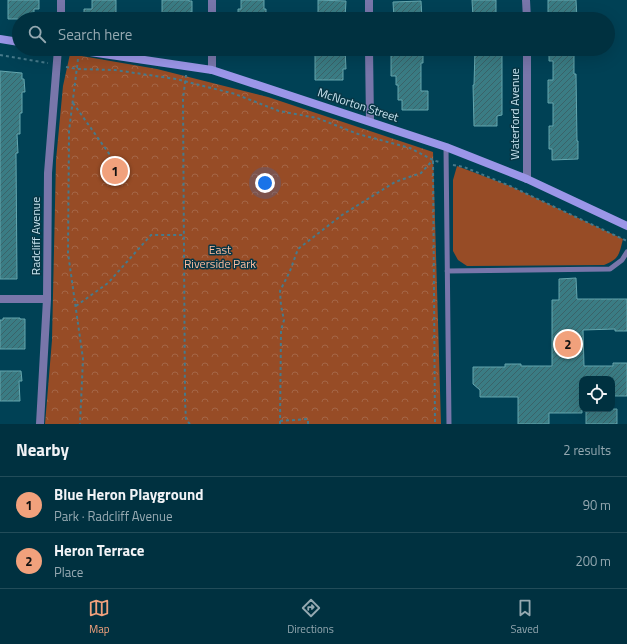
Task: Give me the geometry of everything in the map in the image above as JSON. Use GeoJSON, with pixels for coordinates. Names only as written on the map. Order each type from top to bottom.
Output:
{"type":"FeatureCollection","features":[{"type":"Feature","properties":{"kind":"street"},"geometry":{"type":"LineString","coordinates":[[61,0],[61,12]]}},
{"type":"Feature","properties":{"kind":"street"},"geometry":{"type":"LineString","coordinates":[[212,0],[212,12]]}},
{"type":"Feature","properties":{"kind":"street"},"geometry":{"type":"LineString","coordinates":[[369,0],[369,12]]}},
{"type":"Feature","properties":{"kind":"street"},"geometry":{"type":"LineString","coordinates":[[526,0],[526,12]]}},
{"type":"Feature","properties":{"kind":"street"},"geometry":{"type":"LineString","coordinates":[[0,39],[12,41]]}},
{"type":"Feature","properties":{"kind":"street","name":"Radcliff Avenue"},"geometry":{"type":"LineString","coordinates":[[40,424],[47,300],[48,173],[58,56]]}},
{"type":"Feature","properties":{"kind":"street","name":"McNorton Street"},"geometry":{"type":"LineString","coordinates":[[118,56],[212,70],[446,147],[527,179],[627,226]]}},
{"type":"Feature","properties":{"kind":"street"},"geometry":{"type":"LineString","coordinates":[[212,56],[212,70]]}},
{"type":"Feature","properties":{"kind":"street"},"geometry":{"type":"LineString","coordinates":[[369,56],[370,122]]}},
{"type":"Feature","properties":{"kind":"street","name":"Waterford Avenue"},"geometry":{"type":"LineString","coordinates":[[527,56],[527,179]]}},
{"type":"Feature","properties":{"kind":"street"},"geometry":{"type":"LineString","coordinates":[[0,299],[47,300]]}},
{"type":"Feature","properties":{"kind":"lane"},"geometry":{"type":"LineString","coordinates":[[446,147],[449,424]]}},
{"type":"Feature","properties":{"kind":"lane"},"geometry":{"type":"LineString","coordinates":[[447,271],[610,269],[622,260],[627,252]]}},
{"type":"Feature","properties":{"kind":"path"},"geometry":{"type":"LineString","coordinates":[[0,55],[77,69],[114,70],[185,82],[235,94],[279,111],[317,118],[358,134],[410,148],[433,160],[464,167],[510,186],[627,241]]}},
{"type":"Feature","properties":{"kind":"path"},"geometry":{"type":"LineString","coordinates":[[187,66],[183,99],[185,401],[186,420],[190,424]]}},
{"type":"Feature","properties":{"kind":"path"},"geometry":{"type":"LineString","coordinates":[[77,69],[69,131],[68,253],[83,359],[80,424]]}},
{"type":"Feature","properties":{"kind":"path"},"geometry":{"type":"LineString","coordinates":[[72,102],[115,162]]}},
{"type":"Feature","properties":{"kind":"path"},"geometry":{"type":"LineString","coordinates":[[308,424],[308,419],[280,422],[281,330],[284,320],[280,306],[280,291],[290,271],[298,249],[342,215],[396,182],[421,173],[433,160]]}},
{"type":"Feature","properties":{"kind":"path"},"geometry":{"type":"LineString","coordinates":[[433,160],[435,424]]}},
{"type":"Feature","properties":{"kind":"path"},"geometry":{"type":"LineString","coordinates":[[76,306],[108,283],[151,235],[184,235]]}},
{"type":"Feature","properties":{"kind":"green space","name":"East Riverside Park"},"geometry":{"type":"Polygon","coordinates":[[[70,56],[82,56],[157,69],[268,97],[433,152],[441,424],[45,424],[52,340],[56,160],[63,86],[70,56]]]}},
{"type":"Feature","properties":{"kind":"green space"},"geometry":{"type":"Polygon","coordinates":[[[457,166],[510,186],[623,239],[618,256],[613,261],[604,265],[467,266],[458,260],[453,251],[453,180],[457,166]]]}},
{"type":"Feature","properties":{"kind":"building"},"geometry":{"type":"Polygon","coordinates":[[[8,0],[39,0],[39,9],[34,9],[34,12],[12,12],[12,19],[8,19],[8,0]]]}},
{"type":"Feature","properties":{"kind":"building"},"geometry":{"type":"Polygon","coordinates":[[[92,0],[116,0],[116,12],[84,12],[84,9],[92,9],[92,0]]]}},
{"type":"Feature","properties":{"kind":"building"},"geometry":{"type":"Polygon","coordinates":[[[162,0],[192,1],[192,12],[162,12],[162,0]]]}},
{"type":"Feature","properties":{"kind":"building"},"geometry":{"type":"Polygon","coordinates":[[[241,0],[264,0],[264,9],[266,9],[266,12],[238,12],[238,9],[241,9],[241,0]]]}},
{"type":"Feature","properties":{"kind":"building"},"geometry":{"type":"Polygon","coordinates":[[[318,0],[346,1],[345,12],[318,12],[318,0]]]}},
{"type":"Feature","properties":{"kind":"building"},"geometry":{"type":"Polygon","coordinates":[[[472,0],[496,0],[496,12],[473,12],[472,0]]]}},
{"type":"Feature","properties":{"kind":"building"},"geometry":{"type":"Polygon","coordinates":[[[548,0],[576,0],[577,12],[548,12],[548,0]]]}},
{"type":"Feature","properties":{"kind":"building"},"geometry":{"type":"Polygon","coordinates":[[[421,1],[422,12],[394,12],[393,2],[421,1]]]}},
{"type":"Feature","properties":{"kind":"building"},"geometry":{"type":"Polygon","coordinates":[[[315,56],[345,56],[346,69],[343,69],[343,80],[315,80],[315,56]]]}},
{"type":"Feature","properties":{"kind":"building"},"geometry":{"type":"Polygon","coordinates":[[[391,56],[423,56],[423,63],[421,63],[421,91],[428,91],[428,110],[402,110],[402,100],[398,100],[398,85],[396,85],[396,76],[391,76],[391,56]]]}},
{"type":"Feature","properties":{"kind":"building"},"geometry":{"type":"Polygon","coordinates":[[[475,56],[502,56],[502,115],[497,116],[497,126],[474,126],[475,56]]]}},
{"type":"Feature","properties":{"kind":"building"},"geometry":{"type":"Polygon","coordinates":[[[549,56],[574,56],[574,74],[576,74],[578,159],[552,160],[552,149],[549,149],[549,126],[553,126],[553,103],[548,103],[548,80],[553,80],[553,61],[549,61],[549,56]]]}},
{"type":"Feature","properties":{"kind":"building"},"geometry":{"type":"Polygon","coordinates":[[[0,71],[22,73],[22,79],[24,79],[25,92],[22,92],[20,134],[17,134],[18,153],[16,153],[17,279],[0,279],[0,71]]]}},
{"type":"Feature","properties":{"kind":"building"},"geometry":{"type":"Polygon","coordinates":[[[576,278],[577,299],[627,299],[627,331],[615,331],[615,329],[583,330],[584,366],[613,366],[613,363],[627,363],[627,396],[615,396],[615,376],[579,376],[579,412],[582,413],[549,413],[549,424],[518,424],[518,397],[480,397],[480,390],[473,384],[473,367],[505,367],[505,364],[521,364],[521,366],[552,366],[552,300],[559,300],[559,279],[576,278]]]}},
{"type":"Feature","properties":{"kind":"building"},"geometry":{"type":"Polygon","coordinates":[[[3,318],[25,319],[25,349],[0,349],[0,320],[3,320],[3,318]]]}},
{"type":"Feature","properties":{"kind":"building"},"geometry":{"type":"Polygon","coordinates":[[[0,371],[21,371],[22,381],[19,381],[20,401],[0,401],[0,371]]]}},
{"type":"Feature","properties":{"kind":"building"},"geometry":{"type":"Polygon","coordinates":[[[615,409],[617,409],[617,424],[586,424],[586,412],[615,412],[615,409]]]}},
{"type":"Feature","properties":{"kind":"place","name":"Blue Heron Playground"},"geometry":{"type":"Point","coordinates":[115,171]}},
{"type":"Feature","properties":{"kind":"place","name":"Heron Terrace"},"geometry":{"type":"Point","coordinates":[568,344]}}]}
